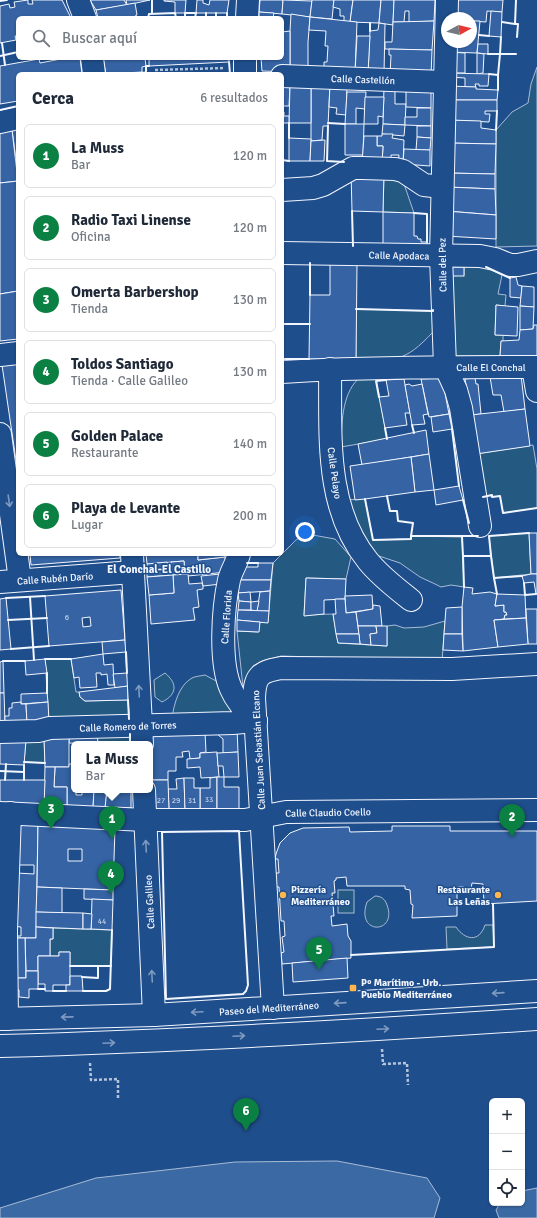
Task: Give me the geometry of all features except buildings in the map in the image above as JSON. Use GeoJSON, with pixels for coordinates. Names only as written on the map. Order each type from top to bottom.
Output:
{"type":"FeatureCollection","features":[{"type":"Feature","properties":{"kind":"street"},"geometry":{"type":"LineString","coordinates":[[78,0],[84,16]]}},
{"type":"Feature","properties":{"kind":"street"},"geometry":{"type":"LineString","coordinates":[[247,16],[248,0]]}},
{"type":"Feature","properties":{"kind":"street","name":"Calle del Pez"},"geometry":{"type":"LineString","coordinates":[[447,0],[441,256],[446,366],[456,390],[461,408],[480,526]]}},
{"type":"Feature","properties":{"kind":"street"},"geometry":{"type":"LineString","coordinates":[[92,60],[94,72]]}},
{"type":"Feature","properties":{"kind":"street","name":"Calle Castellón"},"geometry":{"type":"LineString","coordinates":[[284,76],[444,82]]}},
{"type":"Feature","properties":{"kind":"street"},"geometry":{"type":"LineString","coordinates":[[0,122],[16,118]]}},
{"type":"Feature","properties":{"kind":"street"},"geometry":{"type":"LineString","coordinates":[[284,190],[313,188],[323,185],[353,168],[395,169],[403,171],[424,185],[442,187]]}},
{"type":"Feature","properties":{"kind":"street","name":"Calle Apodaca"},"geometry":{"type":"LineString","coordinates":[[284,254],[488,257],[510,265],[537,261]]}},
{"type":"Feature","properties":{"kind":"street"},"geometry":{"type":"LineString","coordinates":[[0,355],[16,353]]}},
{"type":"Feature","properties":{"kind":"street"},"geometry":{"type":"LineString","coordinates":[[284,372],[330,369],[446,366]]}},
{"type":"Feature","properties":{"kind":"street","name":"Calle El Conchal"},"geometry":{"type":"LineString","coordinates":[[446,366],[535,367]]}},
{"type":"Feature","properties":{"kind":"street"},"geometry":{"type":"LineString","coordinates":[[535,367],[537,391]]}},
{"type":"Feature","properties":{"kind":"street","name":"Calle Pelayo"},"geometry":{"type":"LineString","coordinates":[[330,369],[333,474],[339,504],[345,522],[357,546],[368,562],[411,600]]}},
{"type":"Feature","properties":{"kind":"street"},"geometry":{"type":"LineString","coordinates":[[0,434],[10,581]]}},
{"type":"Feature","properties":{"kind":"street","name":"Calle Florida"},"geometry":{"type":"LineString","coordinates":[[239,556],[238,562],[229,578],[225,612],[223,638],[226,677],[231,690],[246,712],[256,721]]}},
{"type":"Feature","properties":{"kind":"street"},"geometry":{"type":"LineString","coordinates":[[133,563],[142,735]]}},
{"type":"Feature","properties":{"kind":"street","name":"Calle Rubén Darío"},"geometry":{"type":"LineString","coordinates":[[10,581],[133,563]]}},
{"type":"Feature","properties":{"kind":"street","name":"Calle Juan Sebastián Elcano"},"geometry":{"type":"LineString","coordinates":[[272,1008],[254,685],[258,678],[267,671],[281,668],[452,669],[537,664]]}},
{"type":"Feature","properties":{"kind":"street","name":"Calle Romero de Torres"},"geometry":{"type":"LineString","coordinates":[[0,732],[38,731],[50,728],[142,735],[256,721]]}},
{"type":"Feature","properties":{"kind":"street","name":"Calle Galileo"},"geometry":{"type":"LineString","coordinates":[[144,793],[154,1015]]}},
{"type":"Feature","properties":{"kind":"street","name":"Calle Claudio Coello"},"geometry":{"type":"LineString","coordinates":[[5,813],[145,820],[245,820],[286,812],[537,810]]}},
{"type":"Feature","properties":{"kind":"street"},"geometry":{"type":"LineString","coordinates":[[3,1019],[5,813]]}},
{"type":"Feature","properties":{"kind":"street","name":"Paseo del Mediterráneo"},"geometry":{"type":"LineString","coordinates":[[3,1019],[154,1015],[537,991]]}},
{"type":"Feature","properties":{"kind":"street"},"geometry":{"type":"LineString","coordinates":[[0,1046],[90,1044],[380,1029],[537,1019]]}},
{"type":"Feature","properties":{"kind":"path"},"geometry":{"type":"LineString","coordinates":[[155,70],[245,67]]}},
{"type":"Feature","properties":{"kind":"shaded area"},"geometry":{"type":"Polygon","coordinates":[[[537,67],[537,246],[496,247],[496,130],[512,112],[528,103],[531,84],[537,67]]]}},
{"type":"Feature","properties":{"kind":"shaded area"},"geometry":{"type":"Polygon","coordinates":[[[384,173],[403,181],[414,213],[383,212],[384,173]]]}},
{"type":"Feature","properties":{"kind":"shaded area"},"geometry":{"type":"Polygon","coordinates":[[[485,266],[502,275],[498,294],[506,295],[505,306],[496,305],[495,335],[503,335],[500,356],[450,356],[450,276],[464,275],[464,267],[485,266]]]}},
{"type":"Feature","properties":{"kind":"shaded area"},"geometry":{"type":"Polygon","coordinates":[[[356,309],[433,311],[433,332],[414,349],[399,358],[356,360],[356,309]]]}},
{"type":"Feature","properties":{"kind":"shaded area"},"geometry":{"type":"Polygon","coordinates":[[[375,372],[387,439],[341,447],[345,402],[348,394],[358,379],[375,372]]]}},
{"type":"Feature","properties":{"kind":"shaded area"},"geometry":{"type":"Polygon","coordinates":[[[533,445],[537,469],[537,508],[503,513],[500,496],[483,496],[476,454],[533,445]]]}},
{"type":"Feature","properties":{"kind":"shaded area"},"geometry":{"type":"Polygon","coordinates":[[[365,499],[373,540],[411,539],[411,536],[462,537],[464,587],[451,585],[441,587],[420,577],[400,563],[376,555],[364,546],[344,500],[365,499]]]}},
{"type":"Feature","properties":{"kind":"shaded area"},"geometry":{"type":"Polygon","coordinates":[[[529,533],[531,574],[494,578],[489,536],[529,533]]]}},
{"type":"Feature","properties":{"kind":"shaded area"},"geometry":{"type":"Polygon","coordinates":[[[307,534],[335,539],[351,557],[346,579],[306,578],[304,615],[333,614],[338,643],[387,646],[387,626],[395,625],[404,628],[424,627],[445,621],[442,661],[281,656],[262,661],[253,666],[248,686],[243,687],[237,631],[258,632],[260,622],[268,622],[273,563],[280,556],[284,556],[284,552],[296,540],[307,534]]]}},
{"type":"Feature","properties":{"kind":"shaded area"},"geometry":{"type":"Polygon","coordinates":[[[45,659],[71,659],[76,692],[79,692],[80,697],[85,701],[128,700],[129,721],[49,722],[45,659]]]}},
{"type":"Feature","properties":{"kind":"shaded area"},"geometry":{"type":"Polygon","coordinates":[[[165,673],[174,684],[174,688],[171,696],[162,702],[155,697],[154,680],[165,673]]]}},
{"type":"Feature","properties":{"kind":"shaded area"},"geometry":{"type":"Polygon","coordinates":[[[205,675],[218,682],[233,714],[172,718],[180,690],[187,681],[192,678],[205,675]]]}},
{"type":"Feature","properties":{"kind":"shaded area"},"geometry":{"type":"Polygon","coordinates":[[[130,731],[130,741],[98,741],[97,732],[130,731]]]}},
{"type":"Feature","properties":{"kind":"shaded area"},"geometry":{"type":"Polygon","coordinates":[[[44,739],[45,763],[24,762],[26,740],[44,739]]]}},
{"type":"Feature","properties":{"kind":"shaded area"},"geometry":{"type":"Polygon","coordinates":[[[338,890],[354,890],[354,913],[338,913],[338,890]]]}},
{"type":"Feature","properties":{"kind":"shaded area"},"geometry":{"type":"Polygon","coordinates":[[[375,896],[381,897],[385,901],[389,915],[387,922],[382,926],[377,927],[371,926],[367,921],[365,913],[367,902],[375,896]]]}},
{"type":"Feature","properties":{"kind":"shaded area"},"geometry":{"type":"Polygon","coordinates":[[[485,925],[493,925],[494,947],[447,949],[446,927],[456,927],[463,935],[472,938],[479,935],[485,925]]]}},
{"type":"Feature","properties":{"kind":"shaded area"},"geometry":{"type":"Polygon","coordinates":[[[53,928],[112,930],[111,966],[70,966],[70,952],[59,952],[59,956],[50,956],[50,939],[53,939],[53,928]]]}},
{"type":"Feature","properties":{"kind":"shaded area"},"geometry":{"type":"Polygon","coordinates":[[[337,1161],[427,1178],[440,1198],[434,1218],[0,1218],[0,1208],[96,1178],[235,1162],[337,1161]]]}},
{"type":"Feature","properties":{"kind":"shaded area"},"geometry":{"type":"Polygon","coordinates":[[[537,1188],[537,1218],[499,1218],[496,1210],[498,1206],[525,1206],[525,1190],[537,1188]]]}},
{"type":"Feature","properties":{"kind":"wall"},"geometry":{"type":"LineString","coordinates":[[0,1],[7,0]]}},
{"type":"Feature","properties":{"kind":"wall"},"geometry":{"type":"LineString","coordinates":[[152,0],[152,13]]}},
{"type":"Feature","properties":{"kind":"wall"},"geometry":{"type":"LineString","coordinates":[[502,22],[515,24],[516,0]]}},
{"type":"Feature","properties":{"kind":"wall"},"geometry":{"type":"LineString","coordinates":[[148,16],[149,14],[175,13],[176,16]]}},
{"type":"Feature","properties":{"kind":"wall"},"geometry":{"type":"LineString","coordinates":[[185,16],[185,13],[196,13],[195,16]]}},
{"type":"Feature","properties":{"kind":"wall"},"geometry":{"type":"LineString","coordinates":[[370,23],[370,31]]}},
{"type":"Feature","properties":{"kind":"wall"},"geometry":{"type":"LineString","coordinates":[[515,24],[518,24],[517,37]]}},
{"type":"Feature","properties":{"kind":"wall"},"geometry":{"type":"LineString","coordinates":[[479,35],[489,36]]}},
{"type":"Feature","properties":{"kind":"wall"},"geometry":{"type":"LineString","coordinates":[[488,54],[500,54],[501,37]]}},
{"type":"Feature","properties":{"kind":"wall"},"geometry":{"type":"LineString","coordinates":[[2,43],[5,65]]}},
{"type":"Feature","properties":{"kind":"wall"},"geometry":{"type":"LineString","coordinates":[[0,56],[16,52]]}},
{"type":"Feature","properties":{"kind":"wall"},"geometry":{"type":"LineString","coordinates":[[489,74],[498,75],[500,54],[516,54]]}},
{"type":"Feature","properties":{"kind":"wall"},"geometry":{"type":"LineString","coordinates":[[229,62],[230,72]]}},
{"type":"Feature","properties":{"kind":"wall"},"geometry":{"type":"LineString","coordinates":[[146,72],[146,66],[149,66]]}},
{"type":"Feature","properties":{"kind":"wall"},"geometry":{"type":"LineString","coordinates":[[498,75],[498,90]]}},
{"type":"Feature","properties":{"kind":"wall"},"geometry":{"type":"LineString","coordinates":[[0,110],[16,106]]}},
{"type":"Feature","properties":{"kind":"wall"},"geometry":{"type":"LineString","coordinates":[[496,130],[497,111]]}},
{"type":"Feature","properties":{"kind":"wall"},"geometry":{"type":"LineString","coordinates":[[289,123],[289,138]]}},
{"type":"Feature","properties":{"kind":"wall"},"geometry":{"type":"LineString","coordinates":[[328,123],[345,124]]}},
{"type":"Feature","properties":{"kind":"wall"},"geometry":{"type":"LineString","coordinates":[[328,126],[327,161],[344,162]]}},
{"type":"Feature","properties":{"kind":"wall"},"geometry":{"type":"LineString","coordinates":[[284,160],[289,161]]}},
{"type":"Feature","properties":{"kind":"wall"},"geometry":{"type":"LineString","coordinates":[[352,211],[353,246]]}},
{"type":"Feature","properties":{"kind":"wall"},"geometry":{"type":"LineString","coordinates":[[414,213],[427,214],[427,242]]}},
{"type":"Feature","properties":{"kind":"wall"},"geometry":{"type":"LineString","coordinates":[[310,263],[310,295]]}},
{"type":"Feature","properties":{"kind":"wall"},"geometry":{"type":"LineString","coordinates":[[486,267],[510,278]]}},
{"type":"Feature","properties":{"kind":"wall"},"geometry":{"type":"LineString","coordinates":[[356,309],[433,310]]}},
{"type":"Feature","properties":{"kind":"wall"},"geometry":{"type":"LineString","coordinates":[[284,324],[310,324]]}},
{"type":"Feature","properties":{"kind":"wall"},"geometry":{"type":"LineString","coordinates":[[284,359],[309,359]]}},
{"type":"Feature","properties":{"kind":"wall"},"geometry":{"type":"LineString","coordinates":[[379,397],[376,381],[386,380]]}},
{"type":"Feature","properties":{"kind":"wall"},"geometry":{"type":"LineString","coordinates":[[412,425],[414,433]]}},
{"type":"Feature","properties":{"kind":"wall"},"geometry":{"type":"LineString","coordinates":[[385,428],[387,439]]}},
{"type":"Feature","properties":{"kind":"wall"},"geometry":{"type":"LineString","coordinates":[[452,429],[459,486]]}},
{"type":"Feature","properties":{"kind":"wall"},"geometry":{"type":"LineString","coordinates":[[483,497],[492,495],[492,497],[500,496],[503,513],[537,508]]}},
{"type":"Feature","properties":{"kind":"wall"},"geometry":{"type":"LineString","coordinates":[[387,496],[390,511],[397,511],[398,521],[413,523],[411,536]]}},
{"type":"Feature","properties":{"kind":"wall"},"geometry":{"type":"LineString","coordinates":[[365,499],[373,540],[411,539],[411,536],[478,536]]}},
{"type":"Feature","properties":{"kind":"wall"},"geometry":{"type":"LineString","coordinates":[[463,500],[469,523]]}},
{"type":"Feature","properties":{"kind":"wall"},"geometry":{"type":"LineString","coordinates":[[462,537],[463,556],[491,556],[489,536],[529,533]]}},
{"type":"Feature","properties":{"kind":"wall"},"geometry":{"type":"LineString","coordinates":[[463,556],[464,587]]}},
{"type":"Feature","properties":{"kind":"wall"},"geometry":{"type":"LineString","coordinates":[[491,556],[494,578],[522,576]]}},
{"type":"Feature","properties":{"kind":"wall"},"geometry":{"type":"LineString","coordinates":[[247,563],[258,563]]}},
{"type":"Feature","properties":{"kind":"wall"},"geometry":{"type":"LineString","coordinates":[[494,578],[497,594]]}},
{"type":"Feature","properties":{"kind":"wall"},"geometry":{"type":"LineString","coordinates":[[524,583],[525,595],[536,594]]}},
{"type":"Feature","properties":{"kind":"wall"},"geometry":{"type":"LineString","coordinates":[[6,598],[45,596]]}},
{"type":"Feature","properties":{"kind":"wall"},"geometry":{"type":"LineString","coordinates":[[30,597],[34,660]]}},
{"type":"Feature","properties":{"kind":"wall"},"geometry":{"type":"LineString","coordinates":[[8,620],[47,618]]}},
{"type":"Feature","properties":{"kind":"wall"},"geometry":{"type":"LineString","coordinates":[[11,649],[49,646]]}},
{"type":"Feature","properties":{"kind":"wall"},"geometry":{"type":"LineString","coordinates":[[126,652],[127,673]]}},
{"type":"Feature","properties":{"kind":"wall"},"geometry":{"type":"LineString","coordinates":[[45,659],[71,659]]}},
{"type":"Feature","properties":{"kind":"wall"},"geometry":{"type":"LineString","coordinates":[[3,661],[25,661]]}},
{"type":"Feature","properties":{"kind":"wall"},"geometry":{"type":"LineString","coordinates":[[47,673],[47,693]]}},
{"type":"Feature","properties":{"kind":"wall"},"geometry":{"type":"LineString","coordinates":[[128,700],[129,719]]}},
{"type":"Feature","properties":{"kind":"wall"},"geometry":{"type":"LineString","coordinates":[[130,734],[130,741]]}},
{"type":"Feature","properties":{"kind":"wall"},"geometry":{"type":"LineString","coordinates":[[24,762],[45,763]]}},
{"type":"Feature","properties":{"kind":"wall"},"geometry":{"type":"LineString","coordinates":[[5,780],[6,764]]}},
{"type":"Feature","properties":{"kind":"wall"},"geometry":{"type":"LineString","coordinates":[[0,771],[24,772],[24,765]]}},
{"type":"Feature","properties":{"kind":"wall"},"geometry":{"type":"LineString","coordinates":[[24,772],[24,780]]}},
{"type":"Feature","properties":{"kind":"wall"},"geometry":{"type":"LineString","coordinates":[[239,831],[248,985],[246,991],[243,994],[166,999],[162,832],[239,831]]}},
{"type":"Feature","properties":{"kind":"wall"},"geometry":{"type":"LineString","coordinates":[[351,955],[494,947],[493,904]]}},
{"type":"Feature","properties":{"kind":"wall"},"geometry":{"type":"LineString","coordinates":[[83,991],[106,991],[110,989],[112,930]]}},
{"type":"Feature","properties":{"kind":"wall"},"geometry":{"type":"LineString","coordinates":[[70,966],[111,966]]}},
{"type":"Feature","properties":{"kind":"wall"},"geometry":{"type":"LineString","coordinates":[[82,977],[98,978],[98,966]]}},
{"type":"Feature","properties":{"kind":"wall"},"geometry":{"type":"LineString","coordinates":[[38,989],[45,989]]}},
{"type":"Feature","properties":{"kind":"wall"},"geometry":{"type":"LineString","coordinates":[[53,991],[66,991]]}},
{"type":"Feature","properties":{"kind":"place","name":"Omerta Barbershop"},"geometry":{"type":"Point","coordinates":[51,829]}},
{"type":"Feature","properties":{"kind":"place","name":"Radio Taxi Linense"},"geometry":{"type":"Point","coordinates":[512,837]}},
{"type":"Feature","properties":{"kind":"place","name":"La Muss"},"geometry":{"type":"Point","coordinates":[112,839]}},
{"type":"Feature","properties":{"kind":"place","name":"Toldos Santiago"},"geometry":{"type":"Point","coordinates":[111,894]}},
{"type":"Feature","properties":{"kind":"place","name":"Pizzería Mediterráneo"},"geometry":{"type":"Point","coordinates":[283,895]}},
{"type":"Feature","properties":{"kind":"place","name":"Restaurante Las Leñas"},"geometry":{"type":"Point","coordinates":[498,895]}},
{"type":"Feature","properties":{"kind":"place","name":"Golden Palace"},"geometry":{"type":"Point","coordinates":[319,970]}},
{"type":"Feature","properties":{"kind":"place","name":"Pº Marítimo - Urb. Pueblo Mediterráneo"},"geometry":{"type":"Point","coordinates":[353,988]}},
{"type":"Feature","properties":{"kind":"place","name":"Playa de Levante"},"geometry":{"type":"Point","coordinates":[246,1131]}},
{"type":"Feature","properties":{"kind":"district","name":"El Conchal-El Castillo"},"geometry":{"type":"Point","coordinates":[159,569]}}]}
